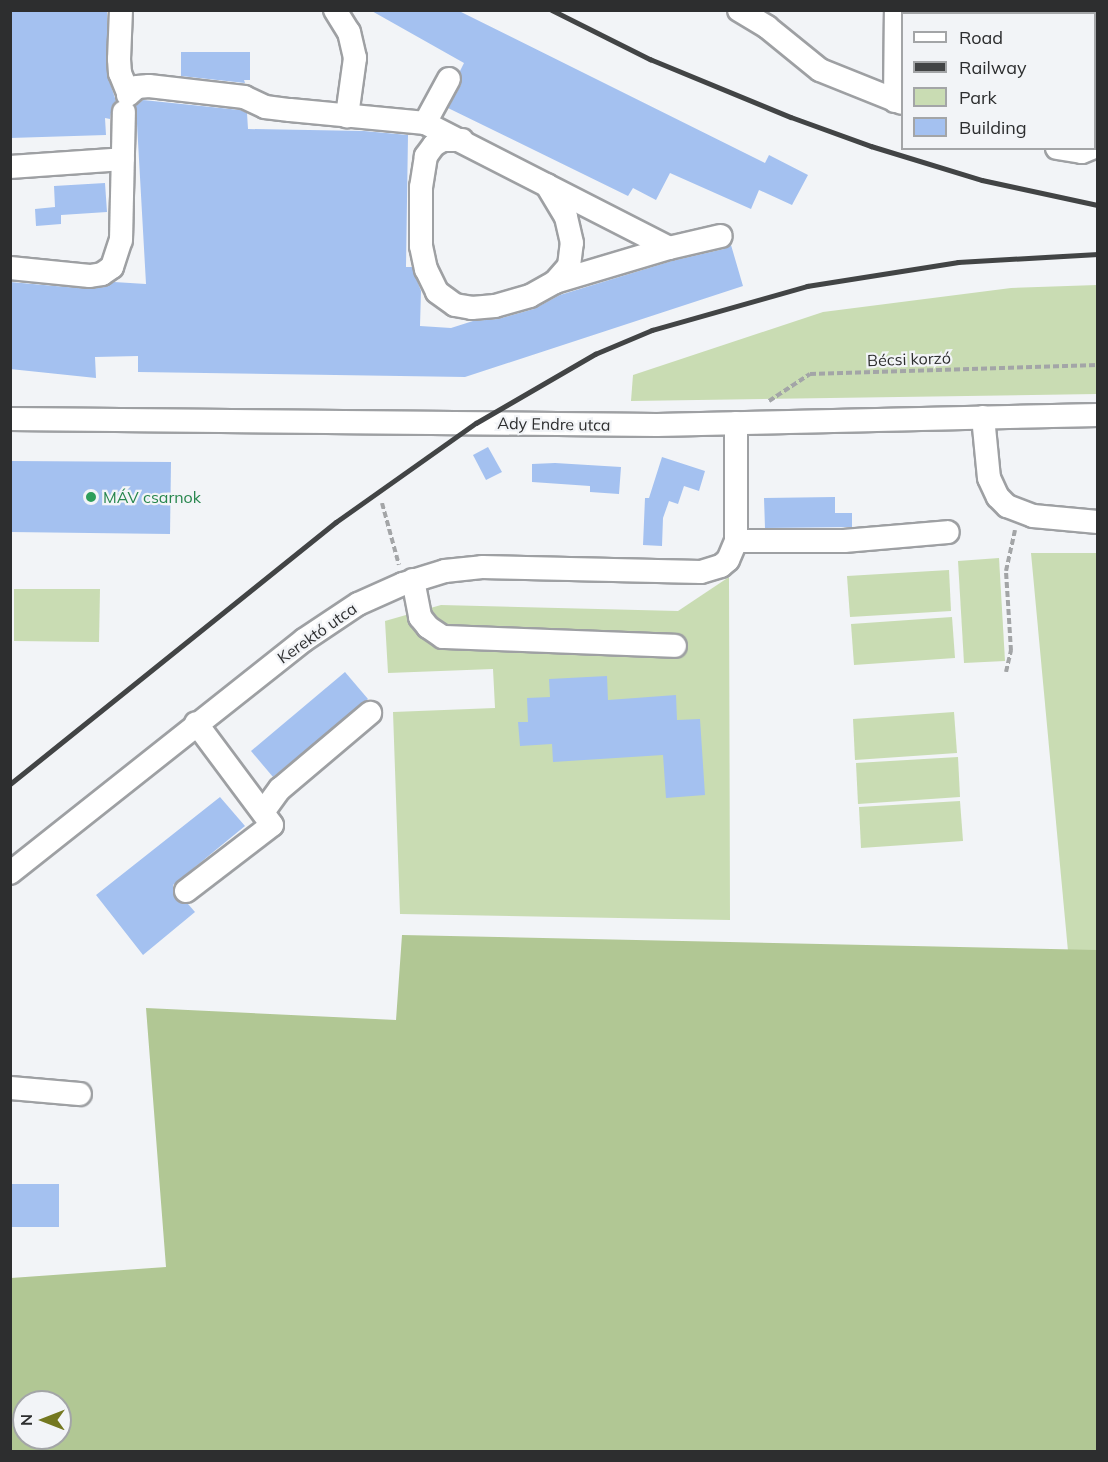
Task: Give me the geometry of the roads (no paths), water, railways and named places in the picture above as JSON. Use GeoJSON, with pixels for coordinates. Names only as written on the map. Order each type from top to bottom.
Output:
{"type":"FeatureCollection","features":[{"type":"Feature","properties":{"kind":"street"},"geometry":{"type":"LineString","coordinates":[[10,268],[90,276],[102,274],[112,267],[121,240],[127,100],[118,59],[121,10]]}},
{"type":"Feature","properties":{"kind":"street"},"geometry":{"type":"LineString","coordinates":[[335,10],[349,32],[355,58],[347,116]]}},
{"type":"Feature","properties":{"kind":"street"},"geometry":{"type":"LineString","coordinates":[[739,10],[767,27],[820,70],[899,102],[896,10]]}},
{"type":"Feature","properties":{"kind":"street"},"geometry":{"type":"LineString","coordinates":[[425,123],[449,79]]}},
{"type":"Feature","properties":{"kind":"street"},"geometry":{"type":"LineString","coordinates":[[127,100],[137,87],[149,86],[244,97],[265,107],[425,123],[669,248]]}},
{"type":"Feature","properties":{"kind":"street"},"geometry":{"type":"LineString","coordinates":[[462,140],[443,140],[434,145],[426,156],[421,187],[421,246],[426,269],[437,292],[455,306],[472,308],[495,306],[530,296],[555,282],[669,248],[721,236]]}},
{"type":"Feature","properties":{"kind":"street"},"geometry":{"type":"LineString","coordinates":[[1070,150],[1082,152],[1088,150]]}},
{"type":"Feature","properties":{"kind":"street"},"geometry":{"type":"LineString","coordinates":[[10,167],[123,159]]}},
{"type":"Feature","properties":{"kind":"street"},"geometry":{"type":"LineString","coordinates":[[546,184],[566,217],[572,243],[569,266],[555,282]]}},
{"type":"Feature","properties":{"kind":"street","name":"Ady Endre utca"},"geometry":{"type":"LineString","coordinates":[[10,419],[657,425],[1098,415]]}},
{"type":"Feature","properties":{"kind":"street"},"geometry":{"type":"LineString","coordinates":[[983,417],[989,478],[998,497],[1015,510],[1048,519],[1098,522]]}},
{"type":"Feature","properties":{"kind":"street"},"geometry":{"type":"LineString","coordinates":[[736,423],[736,541],[844,541],[948,532]]}},
{"type":"Feature","properties":{"kind":"street","name":"Kerektó utca"},"geometry":{"type":"LineString","coordinates":[[10,873],[196,723],[337,616],[408,582],[445,572],[482,567],[701,572],[721,566],[728,560],[736,541]]}},
{"type":"Feature","properties":{"kind":"street"},"geometry":{"type":"LineString","coordinates":[[408,582],[420,617],[428,627],[443,636],[675,646]]}},
{"type":"Feature","properties":{"kind":"street"},"geometry":{"type":"LineString","coordinates":[[263,812],[280,789],[370,713]]}},
{"type":"Feature","properties":{"kind":"street"},"geometry":{"type":"LineString","coordinates":[[186,891],[272,825],[196,723]]}},
{"type":"Feature","properties":{"kind":"street"},"geometry":{"type":"LineString","coordinates":[[10,1088],[80,1094]]}},
{"type":"Feature","properties":{"kind":"railway"},"geometry":{"type":"LineString","coordinates":[[552,10],[650,59],[791,117],[871,146],[982,180],[1098,205]]}},
{"type":"Feature","properties":{"kind":"railway"},"geometry":{"type":"LineString","coordinates":[[10,784],[336,522],[476,423],[595,354],[652,330],[807,286],[958,262],[1098,254]]}},
{"type":"Feature","properties":{"kind":"place","name":"MÁV csarnok"},"geometry":{"type":"Point","coordinates":[91,497]}}]}
